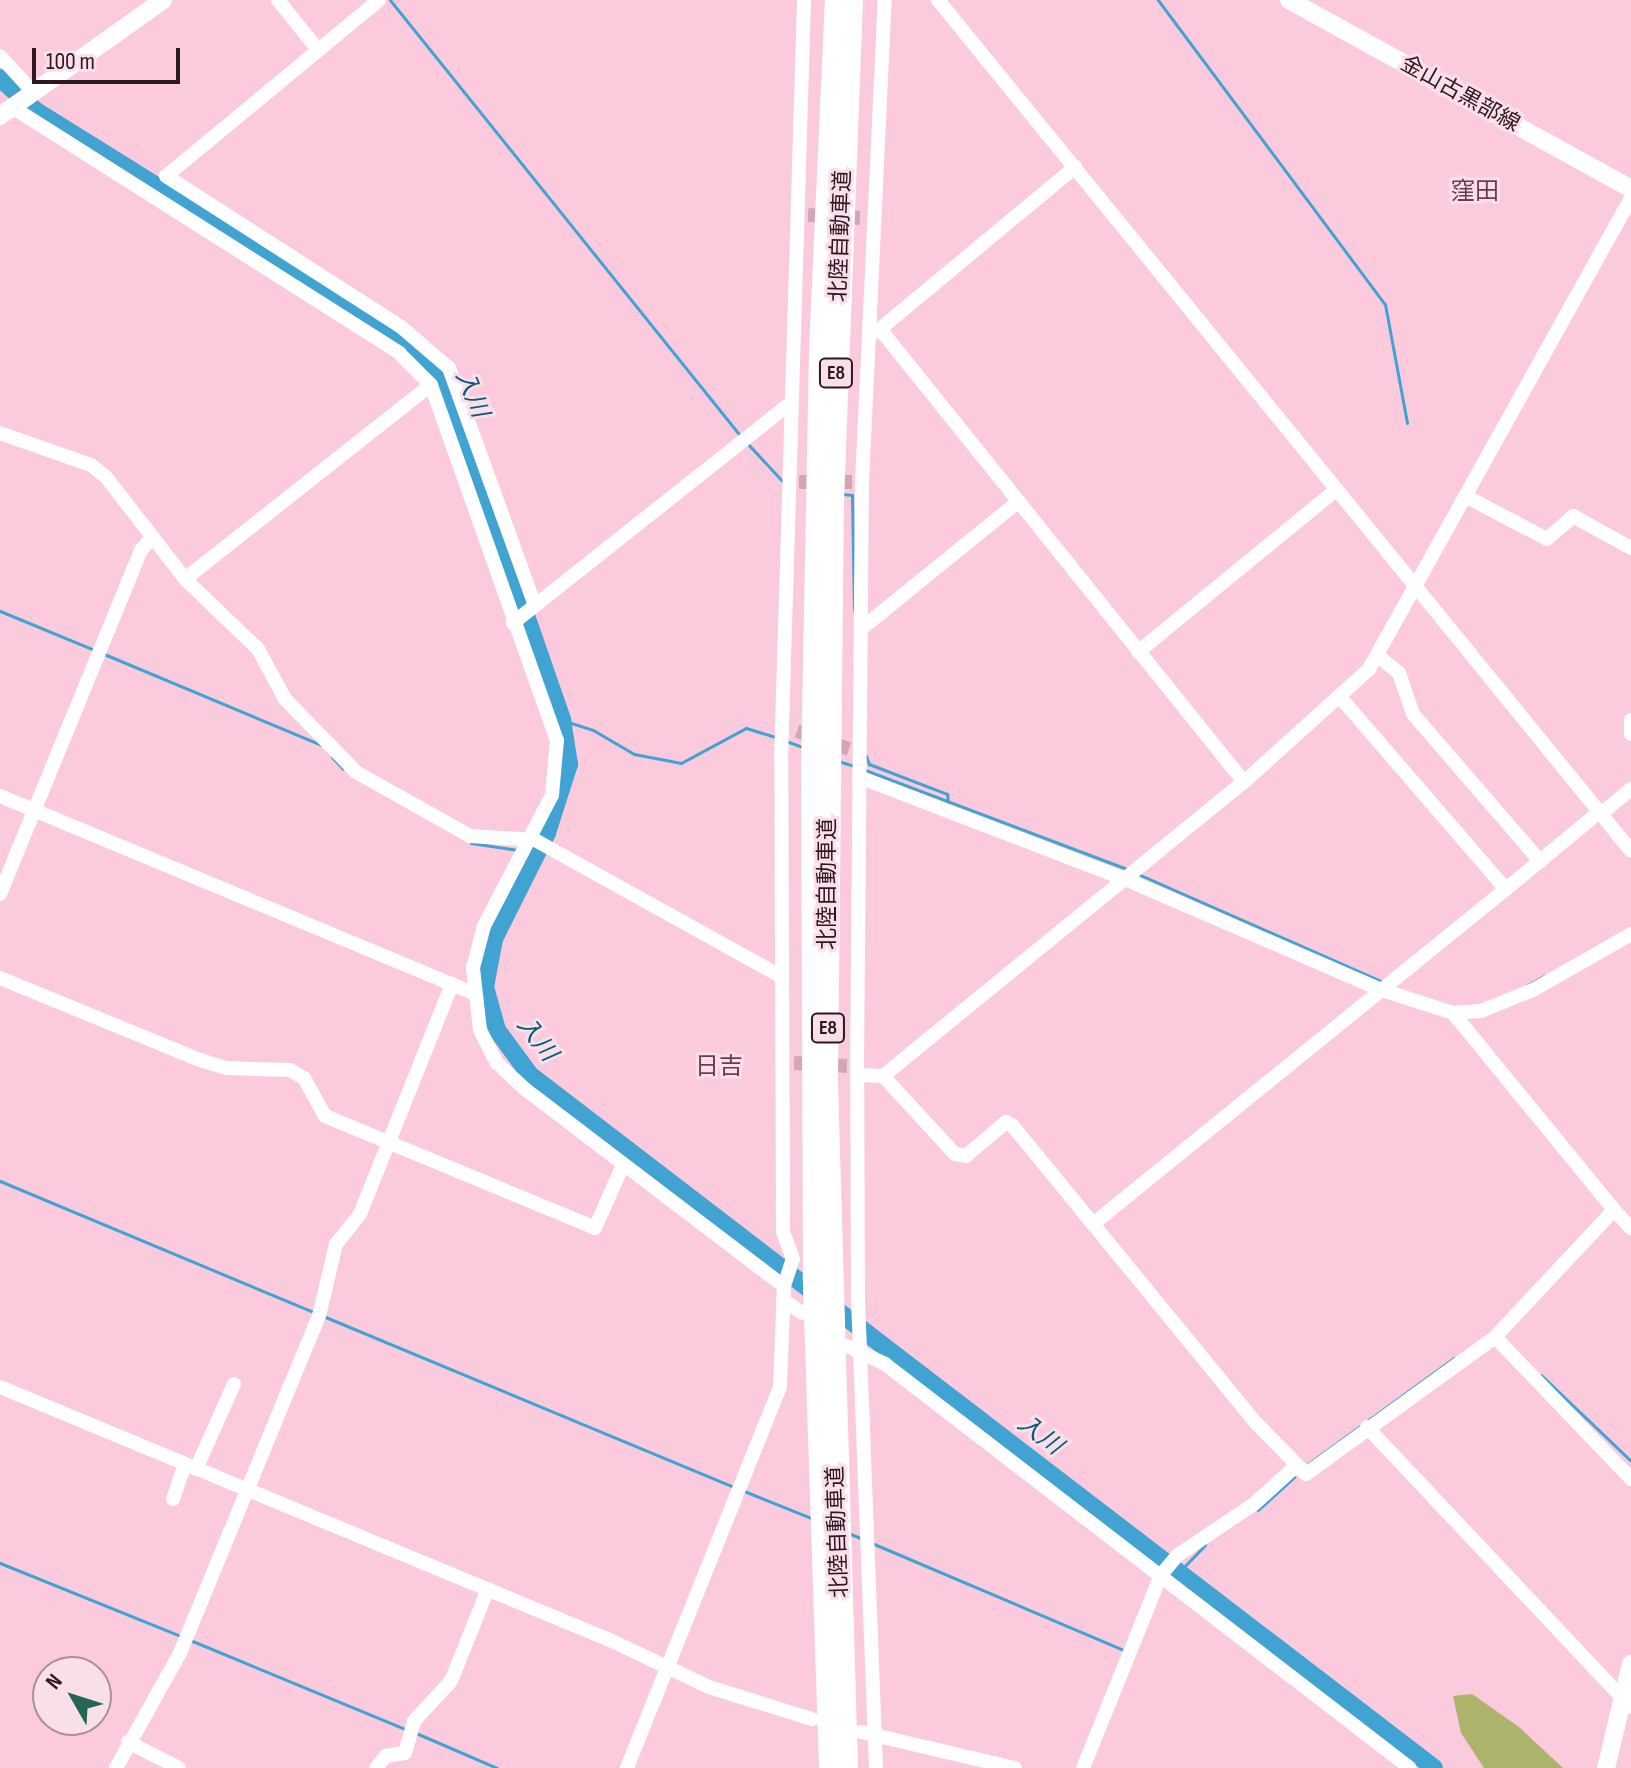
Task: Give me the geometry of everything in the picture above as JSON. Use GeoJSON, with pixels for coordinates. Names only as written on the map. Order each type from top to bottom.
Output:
{"type":"FeatureCollection","features":[{"type":"Feature","properties":{"kind":"highway","name":"北陸自動車道"},"geometry":{"type":"LineString","coordinates":[[829,744],[820,349],[836,0]]}},
{"type":"Feature","properties":{"kind":"highway","name":"北陸自動車道"},"geometry":{"type":"LineString","coordinates":[[847,1768],[836,1333],[829,1282],[820,769],[829,744],[837,350],[852,0]]}},
{"type":"Feature","properties":{"kind":"highway","name":"北陸自動車道"},"geometry":{"type":"LineString","coordinates":[[830,1768],[836,1333]]}},
{"type":"Feature","properties":{"kind":"main road"},"geometry":{"type":"LineString","coordinates":[[18,103],[163,0]]}},
{"type":"Feature","properties":{"kind":"main road","name":"金山古黒部線"},"geometry":{"type":"LineString","coordinates":[[1289,0],[1631,189]]}},
{"type":"Feature","properties":{"kind":"main road"},"geometry":{"type":"LineString","coordinates":[[1606,1768],[1626,1702],[1631,1664]]}},
{"type":"Feature","properties":{"kind":"street"},"geometry":{"type":"LineString","coordinates":[[278,0],[318,50]]}},
{"type":"Feature","properties":{"kind":"street"},"geometry":{"type":"LineString","coordinates":[[379,0],[166,176],[410,332],[449,368],[535,606]]}},
{"type":"Feature","properties":{"kind":"street"},"geometry":{"type":"LineString","coordinates":[[804,0],[802,215],[791,403],[794,482],[782,725],[779,975],[787,1063],[783,1231],[829,1282]]}},
{"type":"Feature","properties":{"kind":"street"},"geometry":{"type":"LineString","coordinates":[[829,744],[861,629],[857,482],[875,332],[866,218],[885,0]]}},
{"type":"Feature","properties":{"kind":"street"},"geometry":{"type":"LineString","coordinates":[[938,0],[1631,851]]}},
{"type":"Feature","properties":{"kind":"street"},"geometry":{"type":"LineString","coordinates":[[0,56],[18,103],[399,353],[431,385],[557,740],[552,795],[484,926],[473,993],[480,1030],[497,1063],[784,1293],[836,1333],[885,1364],[1410,1768]]}},
{"type":"Feature","properties":{"kind":"street"},"geometry":{"type":"LineString","coordinates":[[875,332],[1075,167]]}},
{"type":"Feature","properties":{"kind":"street"},"geometry":{"type":"LineString","coordinates":[[883,1076],[1244,782],[1340,697],[1378,656],[1631,198]]}},
{"type":"Feature","properties":{"kind":"street"},"geometry":{"type":"LineString","coordinates":[[875,332],[1018,502],[1244,782]]}},
{"type":"Feature","properties":{"kind":"street"},"geometry":{"type":"LineString","coordinates":[[185,579],[431,385]]}},
{"type":"Feature","properties":{"kind":"street"},"geometry":{"type":"LineString","coordinates":[[513,623],[791,403]]}},
{"type":"Feature","properties":{"kind":"street"},"geometry":{"type":"LineString","coordinates":[[0,433],[91,465],[185,579],[258,649],[285,699],[356,772],[470,836],[530,841],[557,850],[779,975]]}},
{"type":"Feature","properties":{"kind":"street"},"geometry":{"type":"LineString","coordinates":[[1138,652],[1336,490]]}},
{"type":"Feature","properties":{"kind":"street"},"geometry":{"type":"LineString","coordinates":[[1467,497],[1547,539],[1573,516],[1631,548]]}},
{"type":"Feature","properties":{"kind":"street"},"geometry":{"type":"LineString","coordinates":[[861,629],[1018,502]]}},
{"type":"Feature","properties":{"kind":"street"},"geometry":{"type":"LineString","coordinates":[[0,894],[141,550],[151,539]]}},
{"type":"Feature","properties":{"kind":"street"},"geometry":{"type":"LineString","coordinates":[[1378,656],[1399,673],[1413,714],[1540,861]]}},
{"type":"Feature","properties":{"kind":"street"},"geometry":{"type":"LineString","coordinates":[[1340,697],[1506,889]]}},
{"type":"Feature","properties":{"kind":"street"},"geometry":{"type":"LineString","coordinates":[[1631,720],[1631,734]]}},
{"type":"Feature","properties":{"kind":"street"},"geometry":{"type":"LineString","coordinates":[[782,725],[829,744],[859,777],[1125,879],[1382,990],[1453,1013],[1481,1011],[1533,990],[1631,934]]}},
{"type":"Feature","properties":{"kind":"street"},"geometry":{"type":"LineString","coordinates":[[859,777],[854,1069],[829,1282],[836,1333],[868,1733],[876,1768]]}},
{"type":"Feature","properties":{"kind":"street"},"geometry":{"type":"LineString","coordinates":[[1093,1224],[1631,789]]}},
{"type":"Feature","properties":{"kind":"street"},"geometry":{"type":"LineString","coordinates":[[0,796],[473,993]]}},
{"type":"Feature","properties":{"kind":"street"},"geometry":{"type":"LineString","coordinates":[[0,978],[200,1060],[226,1068],[290,1070],[304,1078],[325,1116],[595,1228],[623,1165]]}},
{"type":"Feature","properties":{"kind":"street"},"geometry":{"type":"LineString","coordinates":[[116,1768],[180,1653],[319,1316],[336,1244],[360,1214],[452,984]]}},
{"type":"Feature","properties":{"kind":"street"},"geometry":{"type":"LineString","coordinates":[[1453,1013],[1631,1228]]}},
{"type":"Feature","properties":{"kind":"street"},"geometry":{"type":"LineString","coordinates":[[854,1069],[883,1076],[955,1154],[966,1156],[1006,1122],[1012,1125],[1306,1474],[1495,1337],[1614,1210]]}},
{"type":"Feature","properties":{"kind":"street"},"geometry":{"type":"LineString","coordinates":[[784,1293],[829,1282]]}},
{"type":"Feature","properties":{"kind":"street"},"geometry":{"type":"LineString","coordinates":[[627,1768],[665,1665],[780,1387],[784,1293]]}},
{"type":"Feature","properties":{"kind":"street"},"geometry":{"type":"LineString","coordinates":[[1495,1337],[1631,1479]]}},
{"type":"Feature","properties":{"kind":"street"},"geometry":{"type":"LineString","coordinates":[[173,1499],[234,1384]]}},
{"type":"Feature","properties":{"kind":"street"},"geometry":{"type":"LineString","coordinates":[[0,1387],[488,1589],[731,1696],[812,1719]]}},
{"type":"Feature","properties":{"kind":"street"},"geometry":{"type":"LineString","coordinates":[[1367,1427],[1626,1702]]}},
{"type":"Feature","properties":{"kind":"street"},"geometry":{"type":"LineString","coordinates":[[1083,1768],[1161,1575],[1175,1558],[1254,1504],[1297,1465]]}},
{"type":"Feature","properties":{"kind":"street"},"geometry":{"type":"LineString","coordinates":[[376,1768],[386,1756],[405,1753],[420,1712],[451,1681],[488,1589]]}},
{"type":"Feature","properties":{"kind":"street"},"geometry":{"type":"LineString","coordinates":[[868,1733],[1015,1768]]}},
{"type":"Feature","properties":{"kind":"street"},"geometry":{"type":"LineString","coordinates":[[128,1742],[179,1768]]}},
{"type":"Feature","properties":{"kind":"green space"},"geometry":{"type":"Polygon","coordinates":[[[1472,1694],[1519,1727],[1563,1768],[1484,1768],[1461,1733],[1453,1696],[1472,1694]]]}},
{"type":"Feature","properties":{"kind":"waterway"},"geometry":{"type":"LineString","coordinates":[[390,0],[742,438]]}},
{"type":"Feature","properties":{"kind":"waterway"},"geometry":{"type":"LineString","coordinates":[[1158,0],[1385,304],[1407,423]]}},
{"type":"Feature","properties":{"kind":"waterway","name":"入川"},"geometry":{"type":"LineString","coordinates":[[0,78],[36,111],[411,344],[432,364],[449,393],[562,720],[569,764],[547,833],[494,939],[485,987],[497,1030],[530,1075],[1434,1768]]}},
{"type":"Feature","properties":{"kind":"waterway"},"geometry":{"type":"LineString","coordinates":[[747,443],[785,484]]}},
{"type":"Feature","properties":{"kind":"waterway"},"geometry":{"type":"LineString","coordinates":[[843,494],[852,495],[854,610]]}},
{"type":"Feature","properties":{"kind":"waterway"},"geometry":{"type":"LineString","coordinates":[[0,611],[97,651]]}},
{"type":"Feature","properties":{"kind":"waterway"},"geometry":{"type":"LineString","coordinates":[[104,654],[322,745]]}},
{"type":"Feature","properties":{"kind":"waterway"},"geometry":{"type":"LineString","coordinates":[[562,720],[593,730],[634,754],[681,763],[746,728],[775,737]]}},
{"type":"Feature","properties":{"kind":"waterway"},"geometry":{"type":"LineString","coordinates":[[786,741],[805,748]]}},
{"type":"Feature","properties":{"kind":"waterway"},"geometry":{"type":"LineString","coordinates":[[866,756],[869,764],[947,794],[948,802]]}},
{"type":"Feature","properties":{"kind":"waterway"},"geometry":{"type":"LineString","coordinates":[[332,757],[343,769]]}},
{"type":"Feature","properties":{"kind":"waterway"},"geometry":{"type":"LineString","coordinates":[[838,761],[854,766]]}},
{"type":"Feature","properties":{"kind":"waterway"},"geometry":{"type":"LineString","coordinates":[[865,770],[1127,869]]}},
{"type":"Feature","properties":{"kind":"waterway"},"geometry":{"type":"LineString","coordinates":[[471,843],[518,850]]}},
{"type":"Feature","properties":{"kind":"waterway"},"geometry":{"type":"LineString","coordinates":[[1138,874],[1383,982]]}},
{"type":"Feature","properties":{"kind":"waterway"},"geometry":{"type":"LineString","coordinates":[[1526,986],[1544,976]]}},
{"type":"Feature","properties":{"kind":"waterway"},"geometry":{"type":"LineString","coordinates":[[0,1181],[316,1313]]}},
{"type":"Feature","properties":{"kind":"waterway"},"geometry":{"type":"LineString","coordinates":[[323,1316],[733,1487]]}},
{"type":"Feature","properties":{"kind":"waterway"},"geometry":{"type":"LineString","coordinates":[[1308,1464],[1454,1358]]}},
{"type":"Feature","properties":{"kind":"waterway"},"geometry":{"type":"LineString","coordinates":[[1541,1375],[1631,1461]]}},
{"type":"Feature","properties":{"kind":"waterway"},"geometry":{"type":"LineString","coordinates":[[1258,1510],[1294,1477]]}},
{"type":"Feature","properties":{"kind":"waterway"},"geometry":{"type":"LineString","coordinates":[[744,1491],[811,1518]]}},
{"type":"Feature","properties":{"kind":"waterway"},"geometry":{"type":"LineString","coordinates":[[848,1533],[863,1539]]}},
{"type":"Feature","properties":{"kind":"waterway"},"geometry":{"type":"LineString","coordinates":[[874,1544],[1124,1650]]}},
{"type":"Feature","properties":{"kind":"waterway"},"geometry":{"type":"LineString","coordinates":[[1178,1573],[1205,1545]]}},
{"type":"Feature","properties":{"kind":"waterway"},"geometry":{"type":"LineString","coordinates":[[0,1563],[183,1637]]}},
{"type":"Feature","properties":{"kind":"waterway"},"geometry":{"type":"LineString","coordinates":[[190,1640],[405,1729]]}},
{"type":"Feature","properties":{"kind":"waterway"},"geometry":{"type":"LineString","coordinates":[[416,1733],[497,1768]]}},
{"type":"Feature","properties":{"kind":"tunnel"},"geometry":{"type":"LineString","coordinates":[[808,215],[860,218]]}},
{"type":"Feature","properties":{"kind":"tunnel"},"geometry":{"type":"LineString","coordinates":[[799,482],[852,482]]}},
{"type":"Feature","properties":{"kind":"tunnel"},"geometry":{"type":"LineString","coordinates":[[797,731],[849,749]]}},
{"type":"Feature","properties":{"kind":"tunnel"},"geometry":{"type":"LineString","coordinates":[[794,1063],[847,1066]]}},
{"type":"Feature","properties":{"kind":"district","name":"窪田"},"geometry":{"type":"Point","coordinates":[1475,192]}},
{"type":"Feature","properties":{"kind":"district","name":"日吉"},"geometry":{"type":"Point","coordinates":[719,1067]}}]}
